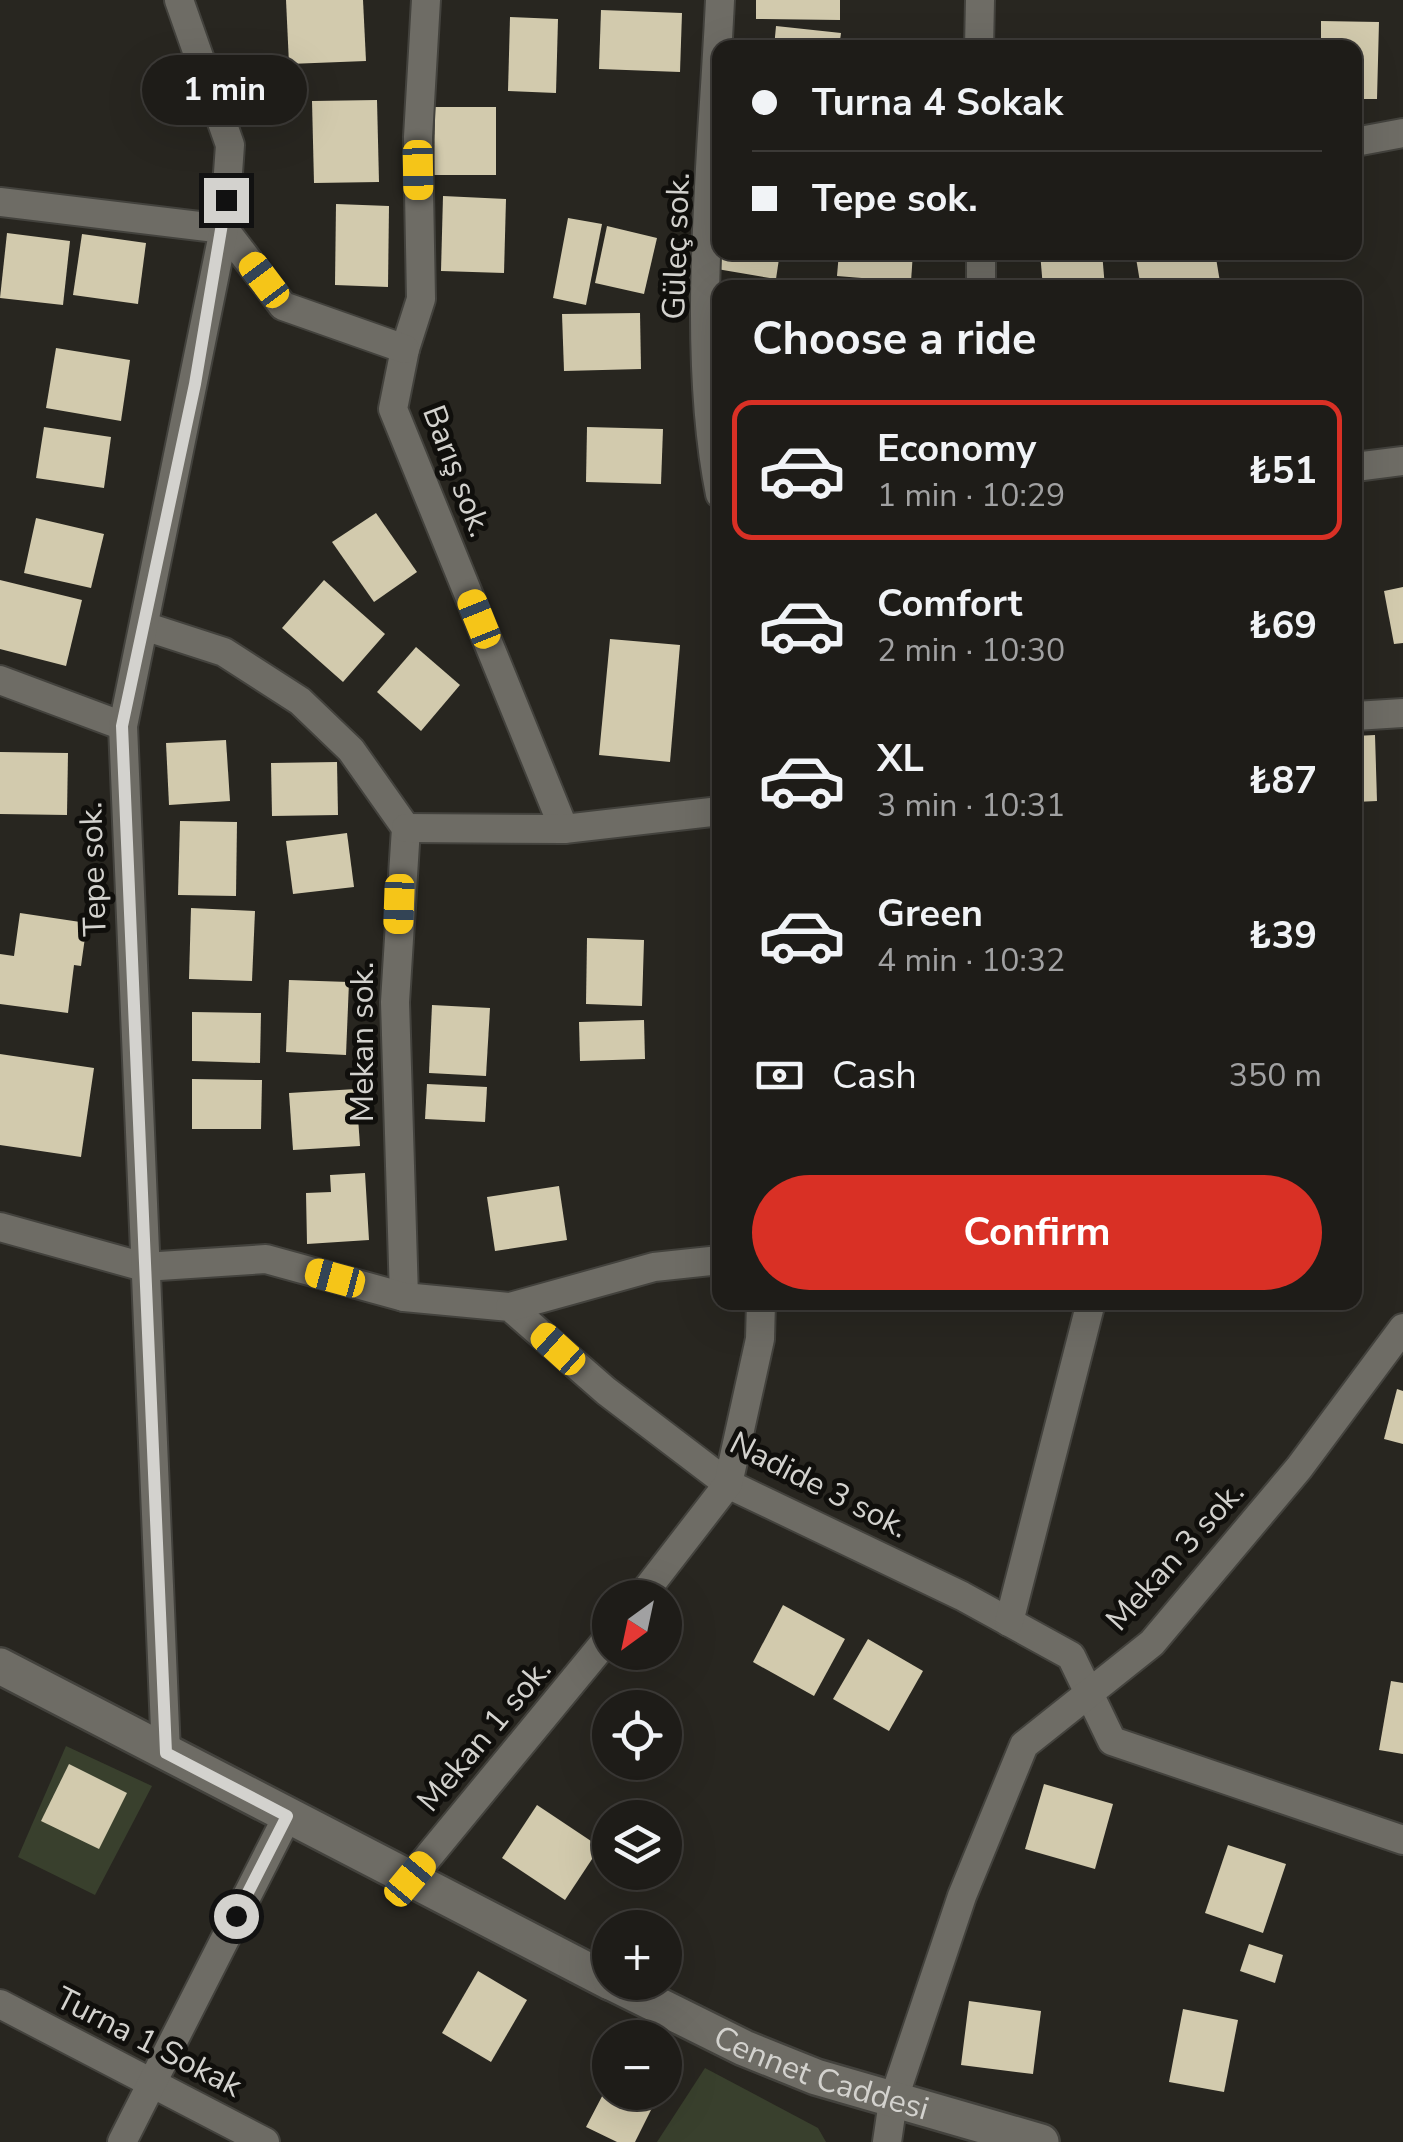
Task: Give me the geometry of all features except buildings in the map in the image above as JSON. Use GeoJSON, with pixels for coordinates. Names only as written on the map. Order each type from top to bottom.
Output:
{"type":"FeatureCollection","features":[{"type":"Feature","properties":{"kind":"street","name":"Tepe sok."},"geometry":{"type":"LineString","coordinates":[[166,1753],[122,726],[224,229],[230,144],[179,0]]}},
{"type":"Feature","properties":{"kind":"street","name":"Barış sok."},"geometry":{"type":"LineString","coordinates":[[426,0],[418,137],[421,299],[404,349],[393,410],[564,829]]}},
{"type":"Feature","properties":{"kind":"street","name":"Güleç sok."},"geometry":{"type":"LineString","coordinates":[[718,40],[720,0]]}},
{"type":"Feature","properties":{"kind":"street"},"geometry":{"type":"LineString","coordinates":[[979,40],[980,0]]}},
{"type":"Feature","properties":{"kind":"street"},"geometry":{"type":"LineString","coordinates":[[1362,141],[1403,133]]}},
{"type":"Feature","properties":{"kind":"street","name":"Güleç sok."},"geometry":{"type":"LineString","coordinates":[[712,180],[707,293],[712,454]]}},
{"type":"Feature","properties":{"kind":"street"},"geometry":{"type":"LineString","coordinates":[[0,202],[224,229],[283,306],[404,349]]}},
{"type":"Feature","properties":{"kind":"street"},"geometry":{"type":"LineString","coordinates":[[1362,466],[1403,461]]}},
{"type":"Feature","properties":{"kind":"street"},"geometry":{"type":"LineString","coordinates":[[144,626],[224,652],[300,701],[351,750],[406,828],[564,829],[712,812]]}},
{"type":"Feature","properties":{"kind":"street"},"geometry":{"type":"LineString","coordinates":[[0,680],[122,726]]}},
{"type":"Feature","properties":{"kind":"street"},"geometry":{"type":"LineString","coordinates":[[1362,716],[1403,713]]}},
{"type":"Feature","properties":{"kind":"street","name":"Mekan sok."},"geometry":{"type":"LineString","coordinates":[[404,1296],[395,1002],[406,828]]}},
{"type":"Feature","properties":{"kind":"street"},"geometry":{"type":"LineString","coordinates":[[0,1228],[144,1268],[266,1258],[404,1296],[510,1306],[654,1267],[712,1261]]}},
{"type":"Feature","properties":{"kind":"street","name":"Nadide 3 sok."},"geometry":{"type":"LineString","coordinates":[[510,1306],[606,1391],[728,1484],[1010,1622],[1071,1656],[1112,1741],[1403,1840]]}},
{"type":"Feature","properties":{"kind":"street"},"geometry":{"type":"LineString","coordinates":[[654,1580],[728,1484],[760,1339],[762,1310]]}},
{"type":"Feature","properties":{"kind":"street"},"geometry":{"type":"LineString","coordinates":[[1010,1622],[1089,1310]]}},
{"type":"Feature","properties":{"kind":"street","name":"Mekan 3 sok."},"geometry":{"type":"LineString","coordinates":[[887,2142],[893,2101],[962,1896],[1024,1745],[1152,1643],[1299,1468],[1403,1328]]}},
{"type":"Feature","properties":{"kind":"street","name":"Mekan 1 sok."},"geometry":{"type":"LineString","coordinates":[[410,1879],[592,1658]]}},
{"type":"Feature","properties":{"kind":"street","name":"Cennet Caddesi"},"geometry":{"type":"LineString","coordinates":[[0,1666],[592,1972]]}},
{"type":"Feature","properties":{"kind":"street"},"geometry":{"type":"LineString","coordinates":[[122,2142],[287,1816]]}},
{"type":"Feature","properties":{"kind":"street","name":"Cennet Caddesi"},"geometry":{"type":"LineString","coordinates":[[647,2000],[744,2048],[893,2101],[1041,2142]]}},
{"type":"Feature","properties":{"kind":"street","name":"Turna 1 Sokak"},"geometry":{"type":"LineString","coordinates":[[0,2004],[265,2142]]}},
{"type":"Feature","properties":{"kind":"green space"},"geometry":{"type":"Polygon","coordinates":[[[66,1746],[152,1786],[95,1895],[18,1857],[66,1746]]]}},
{"type":"Feature","properties":{"kind":"green space"},"geometry":{"type":"Polygon","coordinates":[[[705,2068],[818,2128],[826,2142],[657,2142],[678,2110],[682,2110],[682,2103],[705,2068]]]}},
{"type":"Feature","properties":{"kind":"route"},"geometry":{"type":"LineString","coordinates":[[226,200],[195,384],[122,726],[166,1753],[287,1816],[236,1916]]}}]}
